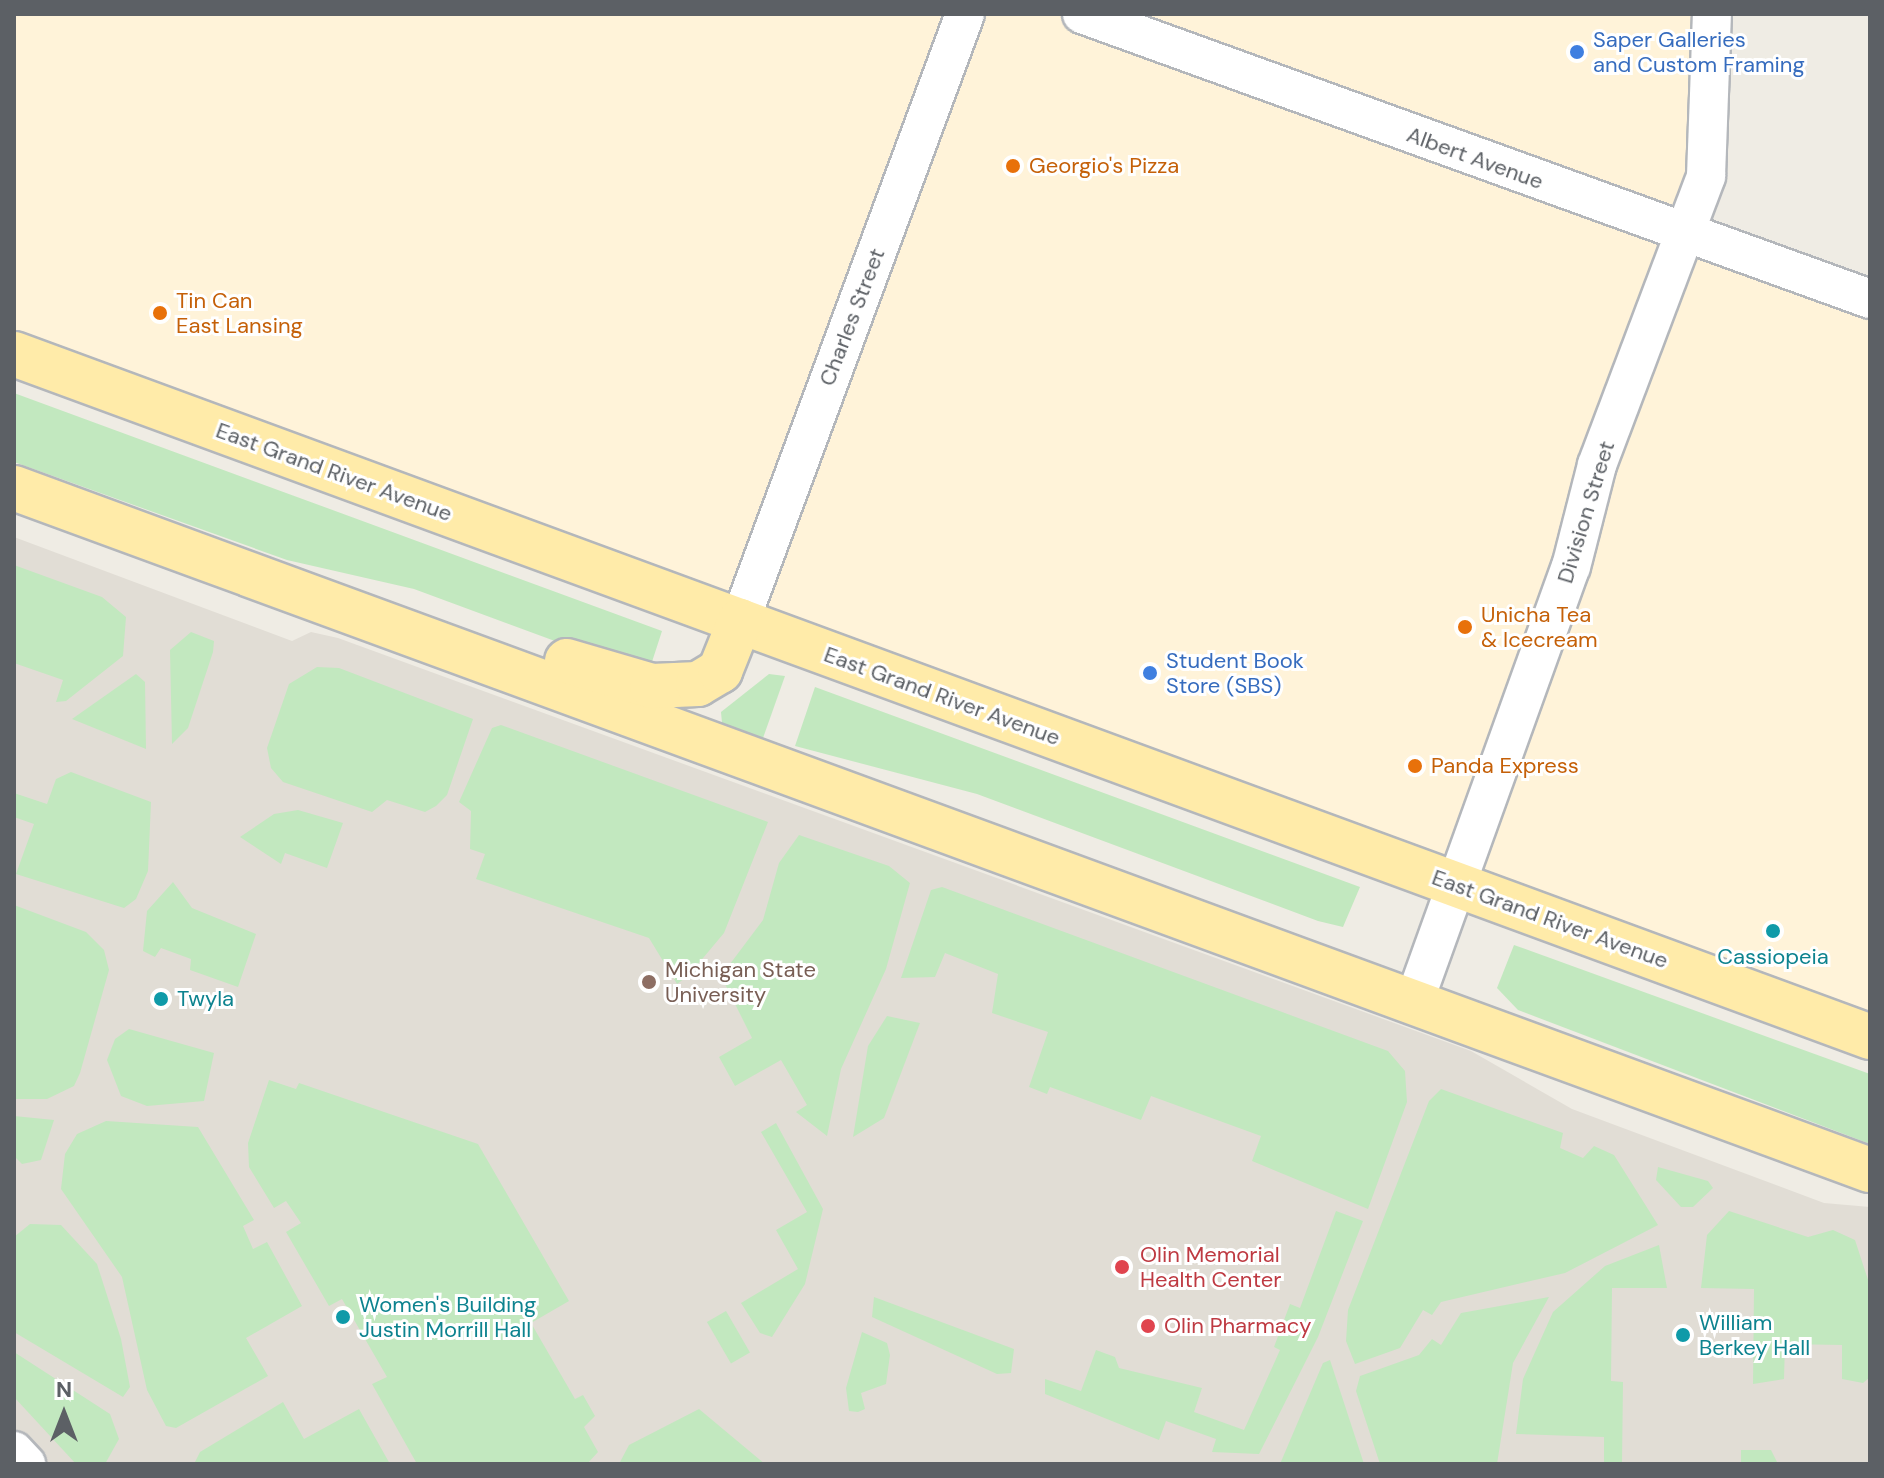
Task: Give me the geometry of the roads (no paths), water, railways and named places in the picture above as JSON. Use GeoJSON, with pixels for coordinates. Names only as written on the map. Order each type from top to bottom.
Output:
{"type":"FeatureCollection","features":[{"type":"Feature","properties":{"kind":"main road","name":"East Grand River Avenue"},"geometry":{"type":"LineString","coordinates":[[14,354],[1870,1037]]}},
{"type":"Feature","properties":{"kind":"main road"},"geometry":{"type":"LineString","coordinates":[[14,488],[1870,1170]]}},
{"type":"Feature","properties":{"kind":"main road"},"geometry":{"type":"LineString","coordinates":[[332,605],[448,620],[652,686],[713,679],[740,621]]}},
{"type":"Feature","properties":{"kind":"street","name":"Charles Street"},"geometry":{"type":"LineString","coordinates":[[740,621],[965,14]]}},
{"type":"Feature","properties":{"kind":"street","name":"Albert Avenue"},"geometry":{"type":"LineString","coordinates":[[1082,14],[1870,299]]}},
{"type":"Feature","properties":{"kind":"street","name":"Division Street"},"geometry":{"type":"LineString","coordinates":[[1414,1002],[1571,567],[1597,465],[1685,234],[1709,150],[1712,14]]}},
{"type":"Feature","properties":{"kind":"street"},"geometry":{"type":"LineString","coordinates":[[14,1451],[26,1464]]}},
{"type":"Feature","properties":{"kind":"place","name":"Saper Galleries and Custom Framing"},"geometry":{"type":"Point","coordinates":[1577,52]}},
{"type":"Feature","properties":{"kind":"place","name":"Georgio's Pizza"},"geometry":{"type":"Point","coordinates":[1013,166]}},
{"type":"Feature","properties":{"kind":"place","name":"Tin Can East Lansing"},"geometry":{"type":"Point","coordinates":[160,313]}},
{"type":"Feature","properties":{"kind":"place","name":"Unicha Tea & Icecream"},"geometry":{"type":"Point","coordinates":[1465,627]}},
{"type":"Feature","properties":{"kind":"place","name":"Student Book Store (SBS)"},"geometry":{"type":"Point","coordinates":[1150,673]}},
{"type":"Feature","properties":{"kind":"place","name":"Panda Express"},"geometry":{"type":"Point","coordinates":[1415,766]}},
{"type":"Feature","properties":{"kind":"place","name":"Cassiopeia"},"geometry":{"type":"Point","coordinates":[1773,931]}},
{"type":"Feature","properties":{"kind":"place","name":"Michigan State University"},"geometry":{"type":"Point","coordinates":[649,982]}},
{"type":"Feature","properties":{"kind":"place","name":"Twyla"},"geometry":{"type":"Point","coordinates":[161,999]}},
{"type":"Feature","properties":{"kind":"place","name":"Olin Memorial Health Center"},"geometry":{"type":"Point","coordinates":[1122,1267]}},
{"type":"Feature","properties":{"kind":"place","name":"Women's Building Justin Morrill Hall"},"geometry":{"type":"Point","coordinates":[343,1317]}},
{"type":"Feature","properties":{"kind":"place","name":"Olin Pharmacy"},"geometry":{"type":"Point","coordinates":[1148,1326]}},
{"type":"Feature","properties":{"kind":"place","name":"William Berkey Hall"},"geometry":{"type":"Point","coordinates":[1683,1335]}}]}
